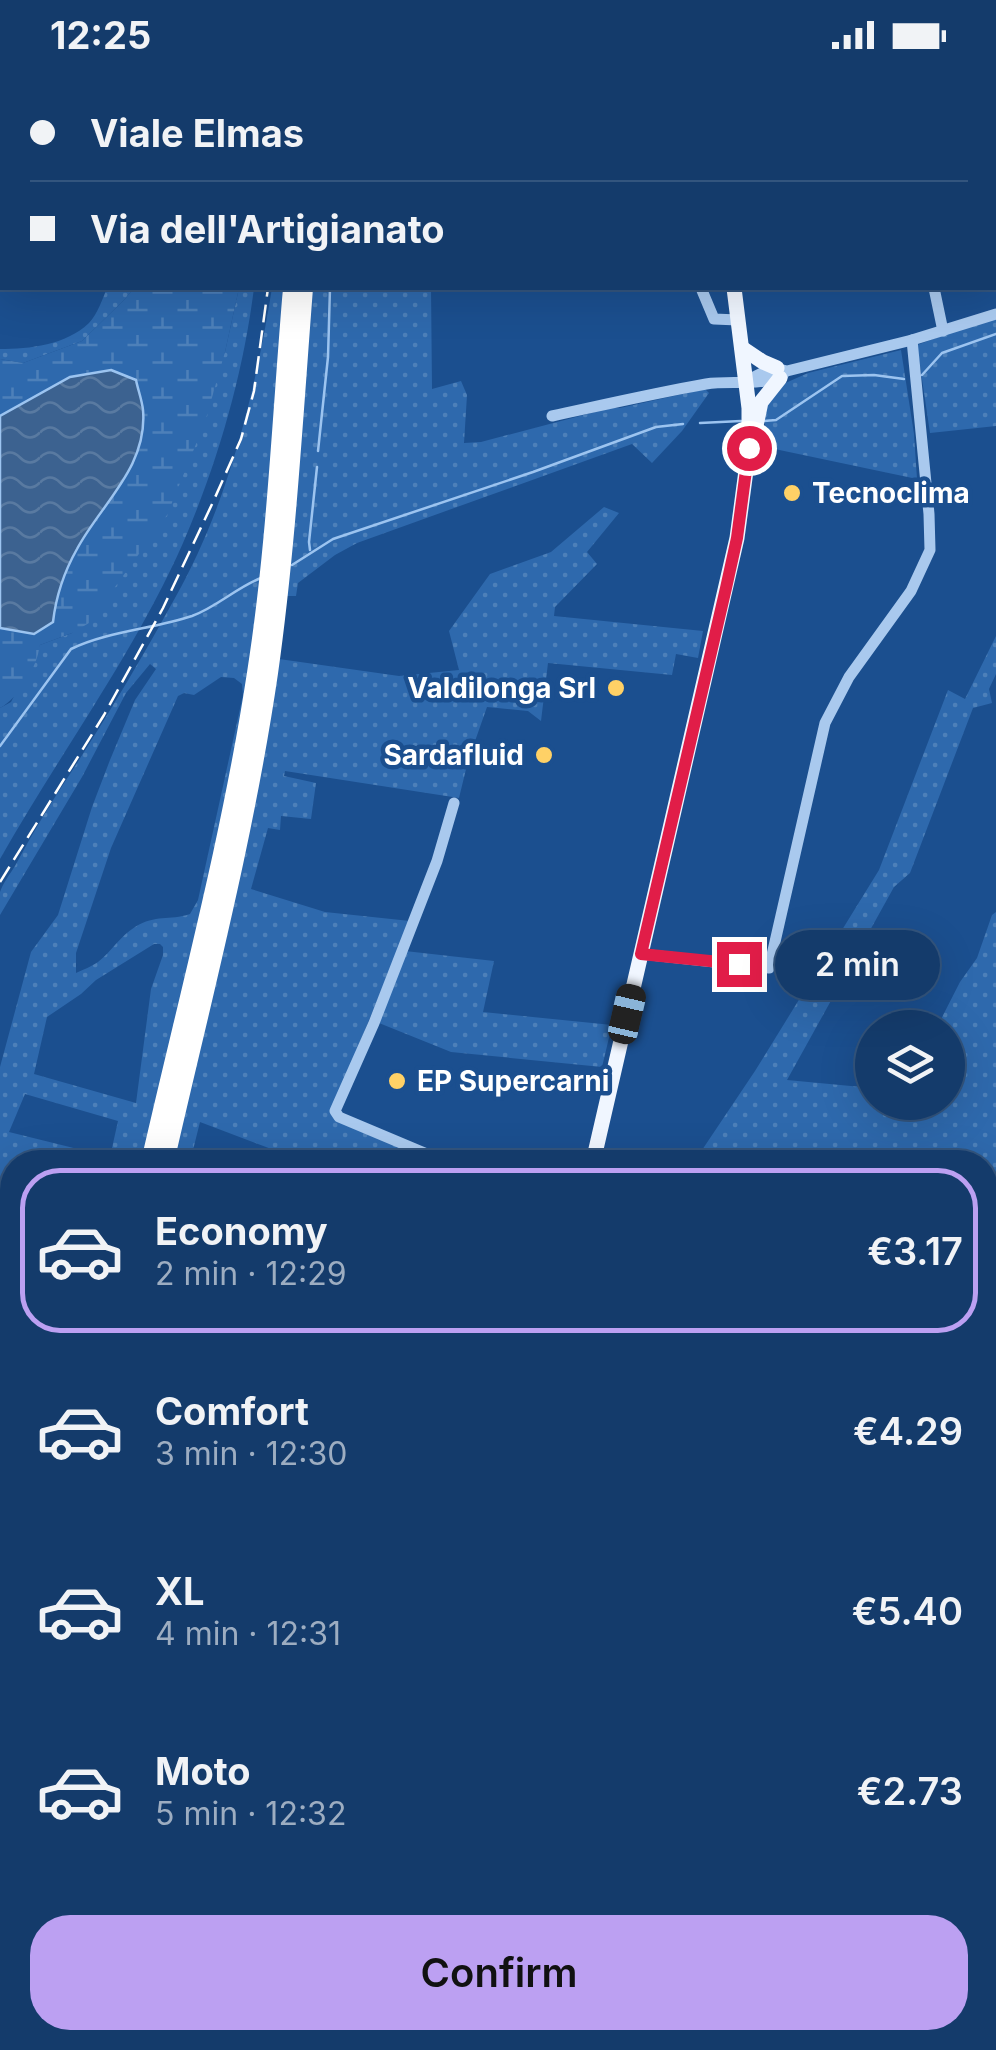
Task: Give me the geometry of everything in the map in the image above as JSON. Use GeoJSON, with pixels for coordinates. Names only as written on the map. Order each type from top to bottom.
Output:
{"type":"FeatureCollection","features":[{"type":"Feature","properties":{"kind":"highway"},"geometry":{"type":"LineString","coordinates":[[292,290],[292,359]]}},
{"type":"Feature","properties":{"kind":"highway"},"geometry":{"type":"LineString","coordinates":[[167,1150],[251,780],[264,610],[292,359],[304,290]]}},
{"type":"Feature","properties":{"kind":"highway"},"geometry":{"type":"LineString","coordinates":[[153,1150],[262,673]]}},
{"type":"Feature","properties":{"kind":"main road"},"geometry":{"type":"LineString","coordinates":[[734,290],[747,381],[749,448]]}},
{"type":"Feature","properties":{"kind":"main road"},"geometry":{"type":"LineString","coordinates":[[595,1150],[737,538],[749,448],[761,402],[781,372],[742,348]]}},
{"type":"Feature","properties":{"kind":"street"},"geometry":{"type":"LineString","coordinates":[[702,290],[714,319],[738,320]]}},
{"type":"Feature","properties":{"kind":"street"},"geometry":{"type":"LineString","coordinates":[[934,290],[943,330]]}},
{"type":"Feature","properties":{"kind":"street"},"geometry":{"type":"LineString","coordinates":[[552,416],[708,384],[759,382],[781,372],[912,340],[996,314]]}},
{"type":"Feature","properties":{"kind":"street"},"geometry":{"type":"LineString","coordinates":[[641,954],[769,968],[825,723],[848,677],[911,590],[930,550],[912,340]]}},
{"type":"Feature","properties":{"kind":"street"},"geometry":{"type":"LineString","coordinates":[[417,1150],[339,1118],[335,1110],[374,1024],[438,861],[454,803]]}},
{"type":"Feature","properties":{"kind":"green space"},"geometry":{"type":"Polygon","coordinates":[[[106,290],[132,290],[82,341],[23,363],[0,359],[0,349],[47,344],[70,336],[95,316],[106,290]]]}},
{"type":"Feature","properties":{"kind":"green space"},"geometry":{"type":"Polygon","coordinates":[[[132,290],[239,290],[205,422],[167,515],[89,623],[40,645],[26,681],[0,708],[0,359],[23,363],[82,341],[132,290]]]}},
{"type":"Feature","properties":{"kind":"green space"},"geometry":{"type":"Polygon","coordinates":[[[239,290],[254,290],[236,386],[218,450],[183,543],[119,664],[0,859],[0,708],[11,702],[40,645],[72,633],[225,352],[239,290]]]}},
{"type":"Feature","properties":{"kind":"green space"},"geometry":{"type":"Polygon","coordinates":[[[272,290],[282,290],[283,310],[307,326],[313,290],[431,290],[432,389],[461,381],[467,395],[464,443],[705,389],[709,393],[682,431],[652,463],[632,444],[357,543],[335,555],[298,583],[296,596],[286,596],[279,659],[399,676],[459,670],[449,631],[490,574],[551,552],[604,507],[619,513],[587,552],[597,564],[555,607],[554,616],[703,631],[698,658],[676,654],[672,675],[548,663],[541,721],[528,711],[487,707],[459,798],[285,771],[284,776],[316,783],[311,819],[281,816],[280,830],[268,828],[251,889],[325,912],[410,921],[331,1112],[412,1150],[274,1150],[200,1122],[193,1150],[173,1150],[205,903],[146,1150],[112,1150],[118,1121],[25,1094],[9,1132],[82,1150],[0,1150],[0,1067],[31,952],[58,915],[110,760],[135,700],[156,669],[150,664],[126,693],[82,777],[0,915],[0,892],[137,665],[194,562],[224,487],[248,408],[272,290]],[[221,677],[194,695],[178,696],[111,848],[76,953],[76,973],[98,962],[135,927],[150,920],[190,914],[198,900],[243,695],[242,684],[234,678],[221,677]],[[154,944],[47,1017],[34,1074],[136,1103],[151,989],[163,955],[163,947],[154,944]]]}},
{"type":"Feature","properties":{"kind":"green space"},"geometry":{"type":"Polygon","coordinates":[[[996,316],[996,426],[930,433],[917,345],[996,316]]]}},
{"type":"Feature","properties":{"kind":"green space"},"geometry":{"type":"Polygon","coordinates":[[[901,350],[917,479],[765,445],[765,409],[781,385],[808,373],[901,350]]]}},
{"type":"Feature","properties":{"kind":"green space"},"geometry":{"type":"Polygon","coordinates":[[[996,636],[996,674],[989,689],[992,703],[973,708],[910,873],[894,887],[787,1080],[855,1086],[855,1120],[965,1120],[965,1010],[946,1010],[977,958],[996,912],[996,1150],[702,1150],[879,870],[948,690],[965,699],[996,636]]]}},
{"type":"Feature","properties":{"kind":"green space"},"geometry":{"type":"Polygon","coordinates":[[[405,951],[494,961],[483,1012],[612,1025],[602,1067],[451,1052],[379,1023],[405,951]]]}},
{"type":"Feature","properties":{"kind":"water"},"geometry":{"type":"Polygon","coordinates":[[[111,370],[136,380],[142,402],[143,430],[131,467],[72,558],[58,594],[53,622],[34,634],[0,628],[0,416],[70,377],[111,370]]]}},
{"type":"Feature","properties":{"kind":"waterway"},"geometry":{"type":"LineString","coordinates":[[318,451],[328,357],[330,290]]}},
{"type":"Feature","properties":{"kind":"waterway"},"geometry":{"type":"LineString","coordinates":[[922,375],[942,353],[996,334]]}},
{"type":"Feature","properties":{"kind":"waterway"},"geometry":{"type":"LineString","coordinates":[[764,421],[776,420],[842,376],[904,379]]}},
{"type":"Feature","properties":{"kind":"waterway"},"geometry":{"type":"LineString","coordinates":[[700,423],[741,421]]}},
{"type":"Feature","properties":{"kind":"waterway"},"geometry":{"type":"LineString","coordinates":[[292,565],[333,539],[656,427],[683,424]]}},
{"type":"Feature","properties":{"kind":"waterway"},"geometry":{"type":"LineString","coordinates":[[310,550],[317,467]]}},
{"type":"Feature","properties":{"kind":"waterway"},"geometry":{"type":"LineString","coordinates":[[0,746],[71,649],[192,616],[261,578]]}},
{"type":"Feature","properties":{"kind":"railway"},"geometry":{"type":"LineString","coordinates":[[0,882],[104,715],[163,608],[213,502],[241,439],[254,391],[268,290]]}},
{"type":"Feature","properties":{"kind":"place","name":"Tecnoclima"},"geometry":{"type":"Point","coordinates":[792,493]}},
{"type":"Feature","properties":{"kind":"place","name":"Valdilonga Srl"},"geometry":{"type":"Point","coordinates":[616,688]}},
{"type":"Feature","properties":{"kind":"place","name":"Sardafluid"},"geometry":{"type":"Point","coordinates":[544,755]}},
{"type":"Feature","properties":{"kind":"place","name":"EP Supercarni"},"geometry":{"type":"Point","coordinates":[397,1081]}},
{"type":"Feature","properties":{"kind":"route"},"geometry":{"type":"LineString","coordinates":[[739,964],[641,954],[737,538],[749,448]]}}]}
